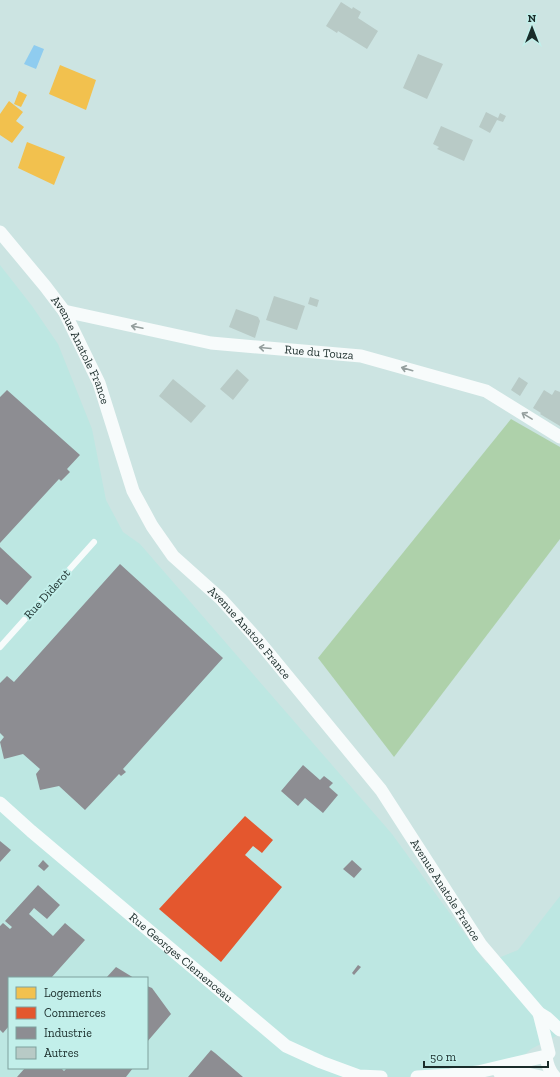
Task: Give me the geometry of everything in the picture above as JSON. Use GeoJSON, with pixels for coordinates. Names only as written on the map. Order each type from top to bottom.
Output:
{"type":"FeatureCollection","features":[{"type":"Feature","properties":{"kind":"street","name":"Avenue Anatole France"},"geometry":{"type":"LineString","coordinates":[[0,232],[64,311],[100,383],[133,491],[152,526],[173,556],[221,599],[256,638],[381,790],[481,945],[539,1013],[560,1030]]}},
{"type":"Feature","properties":{"kind":"street","name":"Rue du Touza"},"geometry":{"type":"LineString","coordinates":[[64,311],[211,343],[360,356],[486,391],[560,437]]}},
{"type":"Feature","properties":{"kind":"street","name":"Rue Georges Clemenceau"},"geometry":{"type":"LineString","coordinates":[[0,803],[286,1046],[320,1062],[358,1076],[381,1077]]}},
{"type":"Feature","properties":{"kind":"street","name":"Avenue Anatole France"},"geometry":{"type":"LineString","coordinates":[[539,1013],[548,1054],[549,1068],[555,1077]]}},
{"type":"Feature","properties":{"kind":"street"},"geometry":{"type":"LineString","coordinates":[[477,1074],[548,1054],[560,1044]]}},
{"type":"Feature","properties":{"kind":"street"},"geometry":{"type":"LineString","coordinates":[[417,1077],[518,1072],[541,1077]]}},
{"type":"Feature","properties":{"kind":"lane","name":"Rue Diderot"},"geometry":{"type":"LineString","coordinates":[[0,647],[94,542]]}},
{"type":"Feature","properties":{"kind":"shaded area"},"geometry":{"type":"Polygon","coordinates":[[[0,265],[32,306],[58,344],[92,429],[106,500],[123,532],[140,544],[392,834],[486,963],[518,950],[560,896],[560,1034],[531,1049],[522,1057],[483,1077],[0,1077],[0,265]]]}},
{"type":"Feature","properties":{"kind":"green space"},"geometry":{"type":"Polygon","coordinates":[[[511,419],[560,447],[560,539],[394,757],[318,658],[511,419]]]}},
{"type":"Feature","properties":{"kind":"water"},"geometry":{"type":"Polygon","coordinates":[[[34,45],[44,49],[36,69],[24,64],[34,45]]]}},
{"type":"Feature","properties":{"kind":"building: Logements"},"geometry":{"type":"Polygon","coordinates":[[[60,65],[96,80],[86,110],[49,94],[60,65]]]}},
{"type":"Feature","properties":{"kind":"building: Logements"},"geometry":{"type":"Polygon","coordinates":[[[19,91],[27,95],[21,107],[14,104],[19,91]]]}},
{"type":"Feature","properties":{"kind":"building: Logements"},"geometry":{"type":"Polygon","coordinates":[[[9,101],[23,112],[16,121],[24,127],[12,143],[0,135],[0,114],[9,101]]]}},
{"type":"Feature","properties":{"kind":"building: Logements"},"geometry":{"type":"Polygon","coordinates":[[[27,142],[65,157],[54,185],[18,168],[27,142]]]}},
{"type":"Feature","properties":{"kind":"building: Commerces"},"geometry":{"type":"Polygon","coordinates":[[[245,816],[273,840],[262,853],[253,846],[245,855],[282,887],[221,962],[159,909],[245,816]]]}},
{"type":"Feature","properties":{"kind":"building: Industrie"},"geometry":{"type":"Polygon","coordinates":[[[7,390],[80,455],[67,469],[70,472],[61,481],[59,479],[0,543],[0,397],[7,390]]]}},
{"type":"Feature","properties":{"kind":"building: Industrie"},"geometry":{"type":"Polygon","coordinates":[[[0,547],[32,577],[7,605],[0,599],[0,547]]]}},
{"type":"Feature","properties":{"kind":"building: Industrie"},"geometry":{"type":"Polygon","coordinates":[[[120,564],[223,658],[123,769],[126,772],[121,776],[119,774],[85,810],[59,786],[40,790],[36,774],[40,769],[23,754],[4,759],[0,742],[4,737],[0,733],[0,683],[7,676],[14,682],[120,564]]]}},
{"type":"Feature","properties":{"kind":"building: Industrie"},"geometry":{"type":"Polygon","coordinates":[[[303,765],[320,780],[324,776],[333,783],[329,787],[338,795],[323,813],[305,798],[298,806],[281,791],[303,765]]]}},
{"type":"Feature","properties":{"kind":"building: Industrie"},"geometry":{"type":"Polygon","coordinates":[[[0,841],[11,850],[0,862],[0,841]]]}},
{"type":"Feature","properties":{"kind":"building: Industrie"},"geometry":{"type":"Polygon","coordinates":[[[43,860],[49,866],[44,871],[38,866],[43,860]]]}},
{"type":"Feature","properties":{"kind":"building: Industrie"},"geometry":{"type":"Polygon","coordinates":[[[352,860],[362,869],[354,878],[343,869],[352,860]]]}},
{"type":"Feature","properties":{"kind":"building: Industrie"},"geometry":{"type":"Polygon","coordinates":[[[38,885],[60,905],[47,919],[34,908],[29,914],[53,936],[65,923],[85,940],[52,977],[8,977],[8,1027],[3,1033],[0,1030],[0,926],[3,923],[10,929],[12,927],[5,921],[38,885]]]}},
{"type":"Feature","properties":{"kind":"building: Industrie"},"geometry":{"type":"Polygon","coordinates":[[[358,965],[361,967],[354,975],[352,973],[358,965]]]}},
{"type":"Feature","properties":{"kind":"building: Industrie"},"geometry":{"type":"Polygon","coordinates":[[[116,967],[132,977],[107,977],[116,967]]]}},
{"type":"Feature","properties":{"kind":"building: Industrie"},"geometry":{"type":"Polygon","coordinates":[[[148,986],[152,988],[171,1014],[148,1041],[148,986]]]}},
{"type":"Feature","properties":{"kind":"building: Industrie"},"geometry":{"type":"Polygon","coordinates":[[[211,1050],[215,1053],[243,1077],[188,1077],[211,1050]]]}},
{"type":"Feature","properties":{"kind":"building: Industrie"},"geometry":{"type":"Polygon","coordinates":[[[24,1069],[62,1069],[64,1071],[66,1069],[132,1069],[126,1077],[17,1077],[24,1069]]]}},
{"type":"Feature","properties":{"kind":"building: Autres"},"geometry":{"type":"Polygon","coordinates":[[[341,2],[352,9],[353,7],[361,12],[358,18],[378,31],[367,49],[338,31],[337,33],[326,26],[341,2]]]}},
{"type":"Feature","properties":{"kind":"building: Autres"},"geometry":{"type":"Polygon","coordinates":[[[418,54],[443,64],[427,99],[403,88],[418,54]]]}},
{"type":"Feature","properties":{"kind":"building: Autres"},"geometry":{"type":"Polygon","coordinates":[[[486,112],[498,118],[500,113],[506,116],[503,122],[497,120],[490,133],[479,127],[486,112]]]}},
{"type":"Feature","properties":{"kind":"building: Autres"},"geometry":{"type":"Polygon","coordinates":[[[441,126],[473,140],[464,161],[437,149],[439,147],[433,144],[441,126]]]}},
{"type":"Feature","properties":{"kind":"building: Autres"},"geometry":{"type":"Polygon","coordinates":[[[274,296],[305,306],[297,330],[266,320],[274,296]]]}},
{"type":"Feature","properties":{"kind":"building: Autres"},"geometry":{"type":"Polygon","coordinates":[[[310,297],[319,300],[317,307],[308,304],[310,297]]]}},
{"type":"Feature","properties":{"kind":"building: Autres"},"geometry":{"type":"Polygon","coordinates":[[[236,309],[258,317],[260,321],[255,338],[229,327],[236,309]]]}},
{"type":"Feature","properties":{"kind":"building: Autres"},"geometry":{"type":"Polygon","coordinates":[[[237,369],[249,380],[233,400],[220,389],[237,369]]]}},
{"type":"Feature","properties":{"kind":"building: Autres"},"geometry":{"type":"Polygon","coordinates":[[[519,377],[528,383],[520,396],[511,390],[519,377]]]}},
{"type":"Feature","properties":{"kind":"building: Autres"},"geometry":{"type":"Polygon","coordinates":[[[173,379],[206,406],[191,423],[159,396],[173,379]]]}},
{"type":"Feature","properties":{"kind":"building: Autres"},"geometry":{"type":"Polygon","coordinates":[[[544,390],[552,395],[555,390],[560,392],[560,426],[533,408],[544,390]]]}}]}
